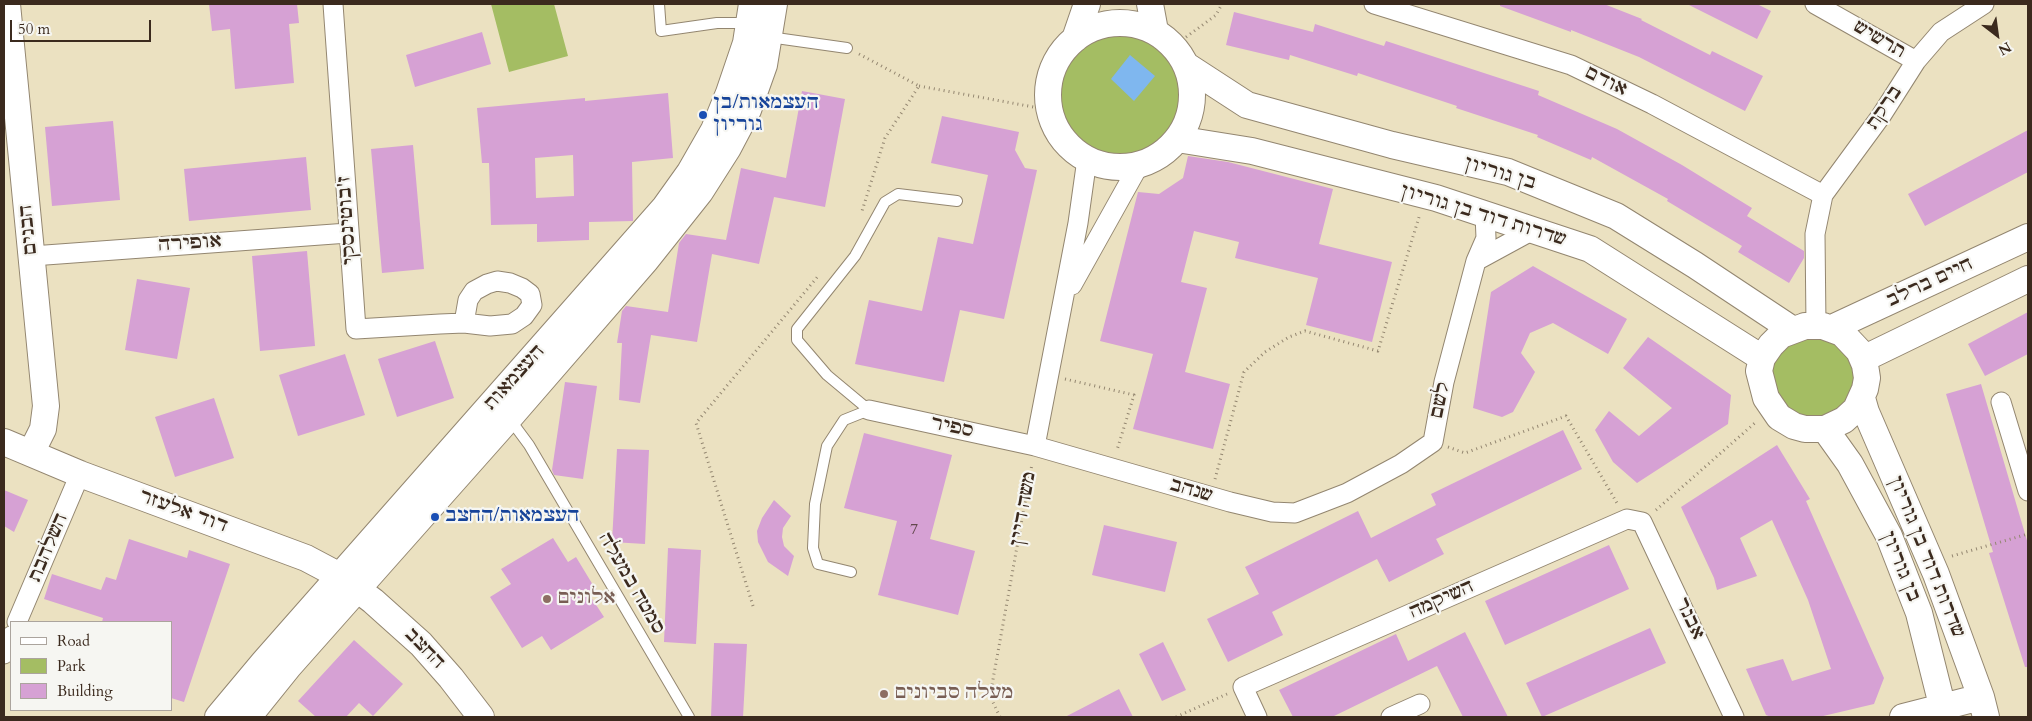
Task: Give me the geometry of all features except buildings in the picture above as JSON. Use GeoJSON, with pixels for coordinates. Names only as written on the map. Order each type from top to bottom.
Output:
{"type":"FeatureCollection","features":[{"type":"Feature","properties":{"kind":"street","name":"הבנים"},"geometry":{"type":"LineString","coordinates":[[7,4],[46,406],[43,429],[31,453]]}},
{"type":"Feature","properties":{"kind":"street","name":"ז'בוטינסקי"},"geometry":{"type":"LineString","coordinates":[[333,4],[356,329],[464,323]]}},
{"type":"Feature","properties":{"kind":"street","name":"העצמאות"},"geometry":{"type":"LineString","coordinates":[[248,717],[289,666],[349,582],[666,208],[690,172],[714,130],[757,22],[774,4]]}},
{"type":"Feature","properties":{"kind":"street"},"geometry":{"type":"LineString","coordinates":[[1075,39],[1087,4]]}},
{"type":"Feature","properties":{"kind":"street"},"geometry":{"type":"LineString","coordinates":[[1150,4],[1172,48],[1193,90],[1190,114],[1180,136],[1164,153],[1139,165],[1120,168],[1097,164],[1087,159],[1076,153],[1060,136],[1050,115],[1047,92],[1052,69],[1065,48],[1075,39],[1084,32],[1107,24],[1131,23],[1172,48]]}},
{"type":"Feature","properties":{"kind":"street","name":"אודם"},"geometry":{"type":"LineString","coordinates":[[1374,4],[1571,65],[1652,104],[1823,195]]}},
{"type":"Feature","properties":{"kind":"street","name":"תרשיש"},"geometry":{"type":"LineString","coordinates":[[1815,4],[1916,61]]}},
{"type":"Feature","properties":{"kind":"street","name":"ברקת"},"geometry":{"type":"LineString","coordinates":[[1814,328],[1815,234],[1823,195],[1880,116],[1916,61],[1941,32],[1984,4]]}},
{"type":"Feature","properties":{"kind":"street","name":"העצמאות"},"geometry":{"type":"LineString","coordinates":[[218,717],[509,418],[646,260],[700,192],[728,148],[748,110],[764,65],[757,22]]}},
{"type":"Feature","properties":{"kind":"street","name":"בן גוריון"},"geometry":{"type":"LineString","coordinates":[[1172,48],[1247,105],[1392,145],[1508,172],[1616,216],[1695,265],[1814,328]]}},
{"type":"Feature","properties":{"kind":"street","name":"שדרות דוד בן גוריון"},"geometry":{"type":"LineString","coordinates":[[1177,139],[1252,151],[1425,196],[1590,249],[1762,358]]}},
{"type":"Feature","properties":{"kind":"street","name":"משה דיין"},"geometry":{"type":"LineString","coordinates":[[1036,446],[1064,299],[1087,159]]}},
{"type":"Feature","properties":{"kind":"street","name":"משה דיין"},"geometry":{"type":"LineString","coordinates":[[1064,299],[1139,165]]}},
{"type":"Feature","properties":{"kind":"street","name":"לשם"},"geometry":{"type":"LineString","coordinates":[[1347,493],[1401,464],[1433,442],[1444,382],[1476,261],[1486,238],[1485,214]]}},
{"type":"Feature","properties":{"kind":"street"},"geometry":{"type":"LineString","coordinates":[[1476,261],[1533,230]]}},
{"type":"Feature","properties":{"kind":"street","name":"אופירה"},"geometry":{"type":"LineString","coordinates":[[32,256],[348,233]]}},
{"type":"Feature","properties":{"kind":"street","name":"חיים ברלב"},"geometry":{"type":"LineString","coordinates":[[1814,328],[2028,237]]}},
{"type":"Feature","properties":{"kind":"street","name":"חיים ברלב"},"geometry":{"type":"LineString","coordinates":[[1862,359],[2028,278]]}},
{"type":"Feature","properties":{"kind":"street"},"geometry":{"type":"LineString","coordinates":[[1814,328],[1842,333],[1859,351],[1866,378],[1862,398],[1850,415],[1835,426],[1825,429],[1805,429],[1794,426],[1779,416],[1766,398],[1759,371],[1762,358],[1781,335],[1814,328]]}},
{"type":"Feature","properties":{"kind":"street","name":"שדרות דוד בן גוריון"},"geometry":{"type":"LineString","coordinates":[[1862,398],[1866,412],[1931,562],[1983,707]]}},
{"type":"Feature","properties":{"kind":"street"},"geometry":{"type":"LineString","coordinates":[[2001,402],[2028,491]]}},
{"type":"Feature","properties":{"kind":"street","name":"ספיר"},"geometry":{"type":"LineString","coordinates":[[870,410],[1036,446]]}},
{"type":"Feature","properties":{"kind":"street","name":"בן גוריון"},"geometry":{"type":"LineString","coordinates":[[1825,429],[1850,464],[1889,536],[1919,613],[1944,712]]}},
{"type":"Feature","properties":{"kind":"street","name":"דוד אלעזר"},"geometry":{"type":"LineString","coordinates":[[4,442],[80,474],[306,558],[349,582]]}},
{"type":"Feature","properties":{"kind":"street","name":"שנהב"},"geometry":{"type":"LineString","coordinates":[[1036,446],[1272,512],[1295,513],[1347,493]]}},
{"type":"Feature","properties":{"kind":"street","name":"השלהבת"},"geometry":{"type":"LineString","coordinates":[[17,621],[80,474]]}},
{"type":"Feature","properties":{"kind":"street","name":"השיקמה"},"geometry":{"type":"LineString","coordinates":[[1243,687],[1634,520]]}},
{"type":"Feature","properties":{"kind":"street","name":"אבנר"},"geometry":{"type":"LineString","coordinates":[[1634,520],[1734,717]]}},
{"type":"Feature","properties":{"kind":"street","name":"החצב"},"geometry":{"type":"LineString","coordinates":[[349,582],[397,621],[421,644],[451,678],[481,717]]}},
{"type":"Feature","properties":{"kind":"street"},"geometry":{"type":"LineString","coordinates":[[4,654],[10,639]]}},
{"type":"Feature","properties":{"kind":"street"},"geometry":{"type":"LineString","coordinates":[[1243,687],[1257,717]]}},
{"type":"Feature","properties":{"kind":"street"},"geometry":{"type":"LineString","coordinates":[[1391,717],[1420,704]]}},
{"type":"Feature","properties":{"kind":"street"},"geometry":{"type":"LineString","coordinates":[[1903,717],[1983,707]]}},
{"type":"Feature","properties":{"kind":"lane"},"geometry":{"type":"LineString","coordinates":[[659,4],[661,31],[717,22],[757,22],[846,48]]}},
{"type":"Feature","properties":{"kind":"lane"},"geometry":{"type":"LineString","coordinates":[[851,572],[818,564],[813,548],[815,504],[827,446],[844,420],[870,410],[827,375],[797,340],[797,329],[855,256],[885,202],[898,194],[957,201]]}},
{"type":"Feature","properties":{"kind":"lane","name":"סמטה במעלה"},"geometry":{"type":"LineString","coordinates":[[509,418],[529,445],[689,717]]}},
{"type":"Feature","properties":{"kind":"path"},"geometry":{"type":"LineString","coordinates":[[1172,48],[1216,15],[1222,4]]}},
{"type":"Feature","properties":{"kind":"path"},"geometry":{"type":"LineString","coordinates":[[919,86],[1050,110]]}},
{"type":"Feature","properties":{"kind":"path"},"geometry":{"type":"LineString","coordinates":[[1210,496],[1244,372],[1265,352],[1289,337],[1305,331],[1378,351],[1425,196]]}},
{"type":"Feature","properties":{"kind":"path"},"geometry":{"type":"LineString","coordinates":[[1048,376],[1134,395],[1112,468]]}},
{"type":"Feature","properties":{"kind":"path"},"geometry":{"type":"LineString","coordinates":[[1433,442],[1465,453],[1566,416],[1634,520],[1772,408]]}},
{"type":"Feature","properties":{"kind":"path","name":"משה דיין"},"geometry":{"type":"LineString","coordinates":[[1000,717],[990,696],[1036,446]]}},
{"type":"Feature","properties":{"kind":"path"},"geometry":{"type":"LineString","coordinates":[[1931,562],[2028,534]]}},
{"type":"Feature","properties":{"kind":"path"},"geometry":{"type":"LineString","coordinates":[[1176,717],[1243,687]]}},
{"type":"Feature","properties":{"kind":"green space"},"geometry":{"type":"Polygon","coordinates":[[[491,4],[554,4],[568,56],[509,72],[491,4]]]}},
{"type":"Feature","properties":{"kind":"green space"},"geometry":{"type":"Polygon","coordinates":[[[1120,26],[1146,31],[1169,46],[1184,69],[1189,95],[1184,121],[1169,144],[1146,159],[1120,164],[1094,159],[1071,144],[1056,121],[1051,95],[1056,69],[1071,46],[1094,31],[1120,26]]]}},
{"type":"Feature","properties":{"kind":"green space"},"geometry":{"type":"Polygon","coordinates":[[[1828,330],[1860,359],[1847,414],[1786,419],[1763,366],[1772,347],[1828,330]]]}},
{"type":"Feature","properties":{"kind":"water"},"geometry":{"type":"Polygon","coordinates":[[[1130,55],[1155,76],[1134,101],[1111,79],[1130,55]]]}},
{"type":"Feature","properties":{"kind":"place","name":"העצמאות/בן גוריון"},"geometry":{"type":"Point","coordinates":[703,115]}},
{"type":"Feature","properties":{"kind":"place","name":"העצמאות/החצב"},"geometry":{"type":"Point","coordinates":[435,517]}},
{"type":"Feature","properties":{"kind":"place","name":"אלונים"},"geometry":{"type":"Point","coordinates":[547,599]}},
{"type":"Feature","properties":{"kind":"place","name":"מעלה סביונים"},"geometry":{"type":"Point","coordinates":[884,694]}}]}
